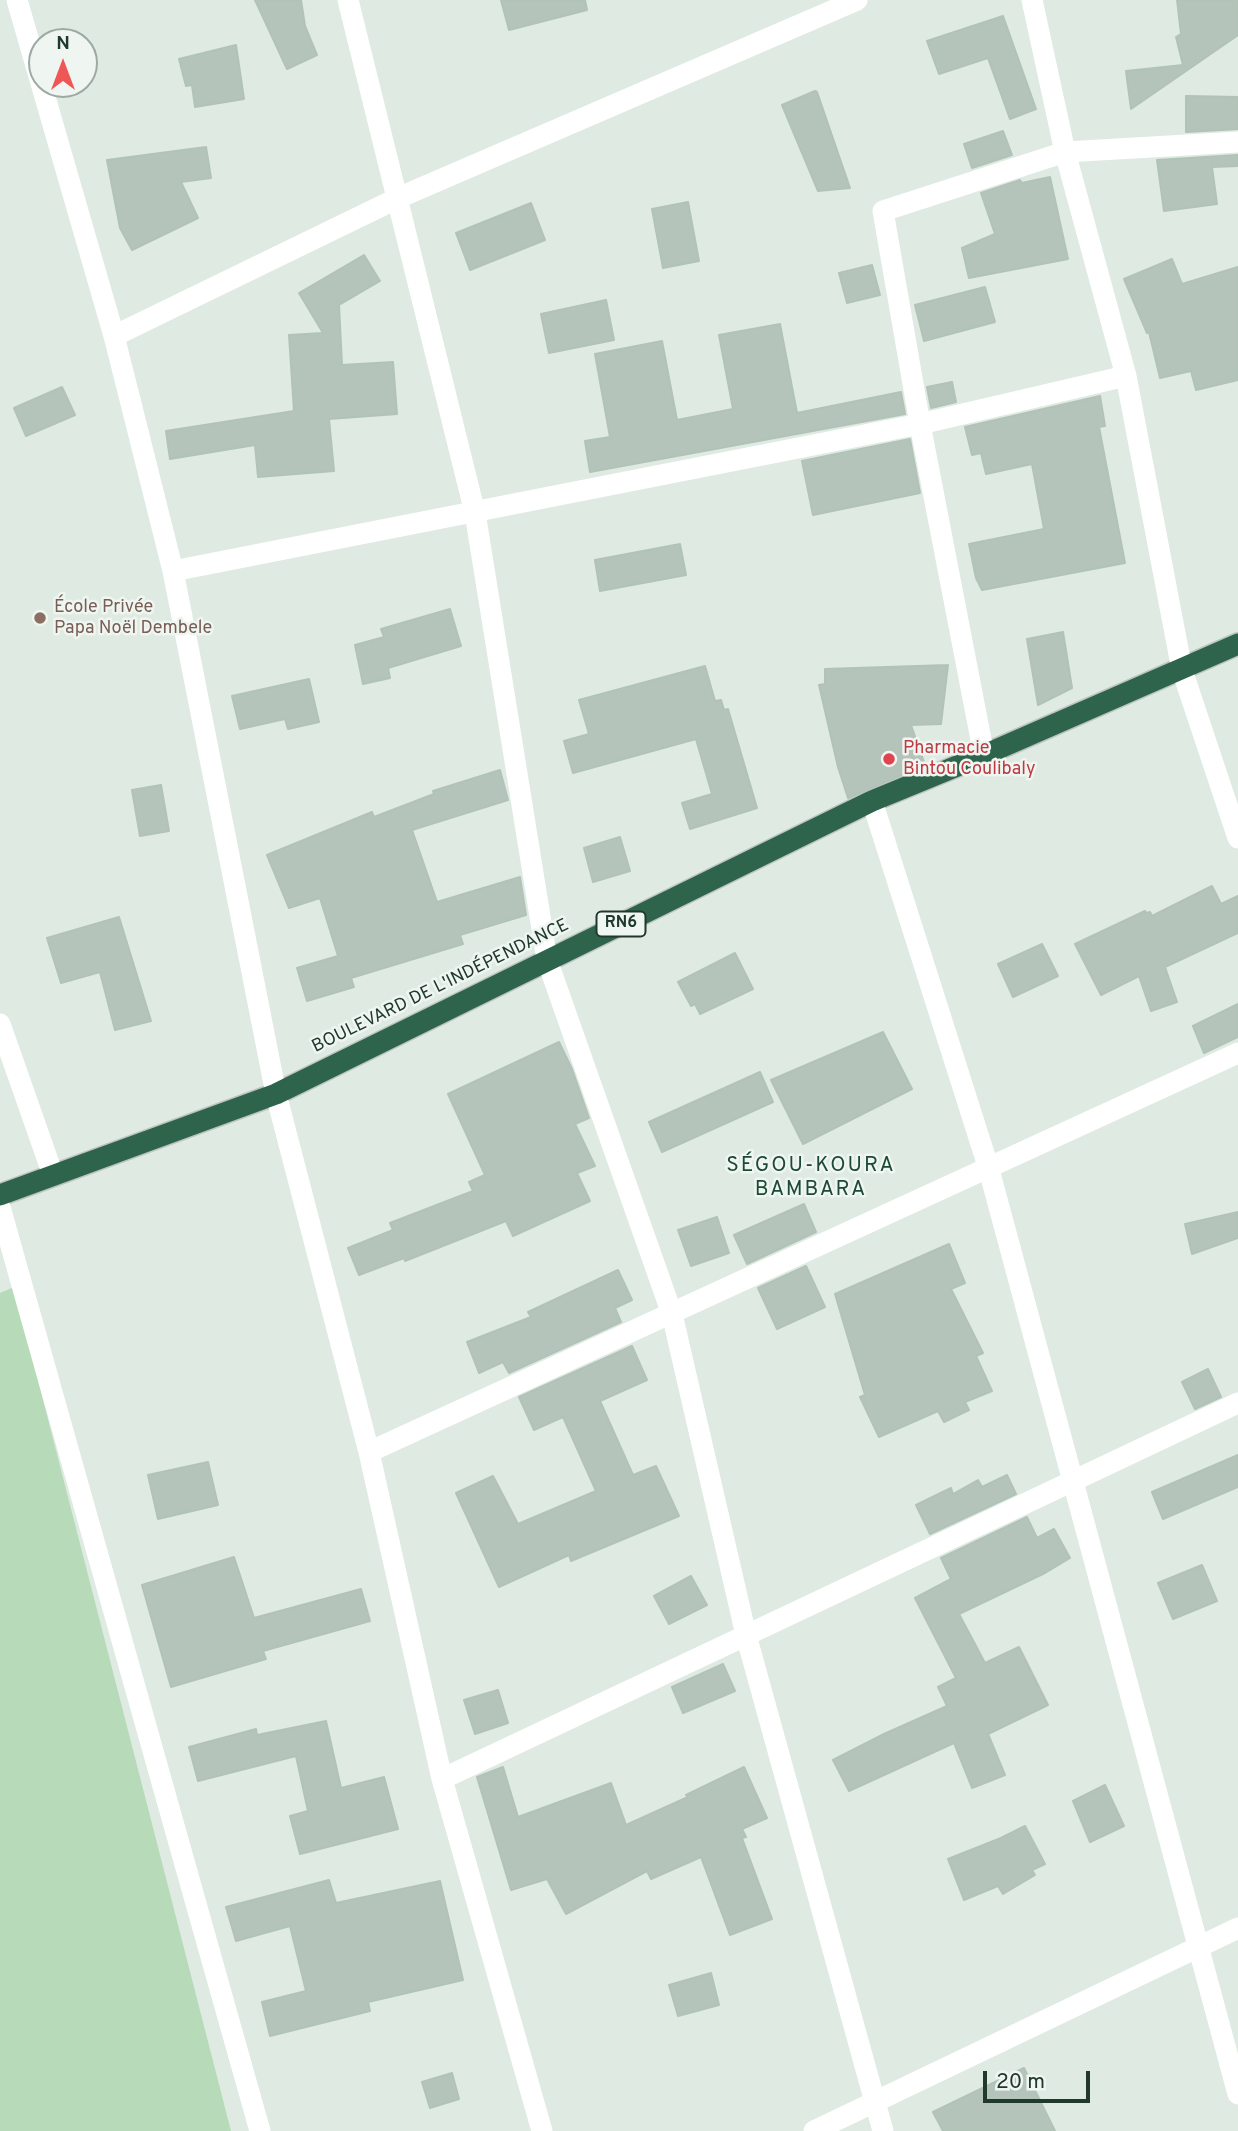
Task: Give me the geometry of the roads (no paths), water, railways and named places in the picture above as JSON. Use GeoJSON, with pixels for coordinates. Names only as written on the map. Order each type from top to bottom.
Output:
{"type":"FeatureCollection","features":[{"type":"Feature","properties":{"kind":"highway","name":"BOULEVARD DE L'INDÉPENDANCE"},"geometry":{"type":"LineString","coordinates":[[0,1195],[276,1094],[872,801],[1238,644]]}},
{"type":"Feature","properties":{"kind":"street"},"geometry":{"type":"LineString","coordinates":[[17,0],[114,336],[173,571],[276,1094],[369,1452],[442,1779],[542,2131]]}},
{"type":"Feature","properties":{"kind":"street"},"geometry":{"type":"LineString","coordinates":[[348,0],[475,513],[547,960],[672,1314],[746,1635],[883,2131]]}},
{"type":"Feature","properties":{"kind":"street"},"geometry":{"type":"LineString","coordinates":[[114,336],[398,198],[857,0]]}},
{"type":"Feature","properties":{"kind":"street"},"geometry":{"type":"LineString","coordinates":[[1032,0],[1065,152],[1126,376],[1182,670],[1238,838]]}},
{"type":"Feature","properties":{"kind":"street"},"geometry":{"type":"LineString","coordinates":[[984,755],[920,424],[883,211],[1065,152],[1238,142]]}},
{"type":"Feature","properties":{"kind":"street"},"geometry":{"type":"LineString","coordinates":[[173,571],[920,424],[1126,376]]}},
{"type":"Feature","properties":{"kind":"street"},"geometry":{"type":"LineString","coordinates":[[872,801],[988,1166],[1238,2094]]}},
{"type":"Feature","properties":{"kind":"street"},"geometry":{"type":"LineString","coordinates":[[0,1024],[52,1175]]}},
{"type":"Feature","properties":{"kind":"street"},"geometry":{"type":"LineString","coordinates":[[369,1452],[1238,1052]]}},
{"type":"Feature","properties":{"kind":"street"},"geometry":{"type":"LineString","coordinates":[[0,1207],[260,2131]]}},
{"type":"Feature","properties":{"kind":"street"},"geometry":{"type":"LineString","coordinates":[[442,1779],[1238,1403]]}},
{"type":"Feature","properties":{"kind":"street"},"geometry":{"type":"LineString","coordinates":[[814,2131],[1238,1928]]}},
{"type":"Feature","properties":{"kind":"place","name":"École Privée Papa Noël Dembele"},"geometry":{"type":"Point","coordinates":[40,618]}},
{"type":"Feature","properties":{"kind":"place","name":"Pharmacie Bintou Coulibaly"},"geometry":{"type":"Point","coordinates":[889,759]}},
{"type":"Feature","properties":{"kind":"district","name":"SÉGOU-KOURA BAMBARA"},"geometry":{"type":"Point","coordinates":[811,1179]}}]}
